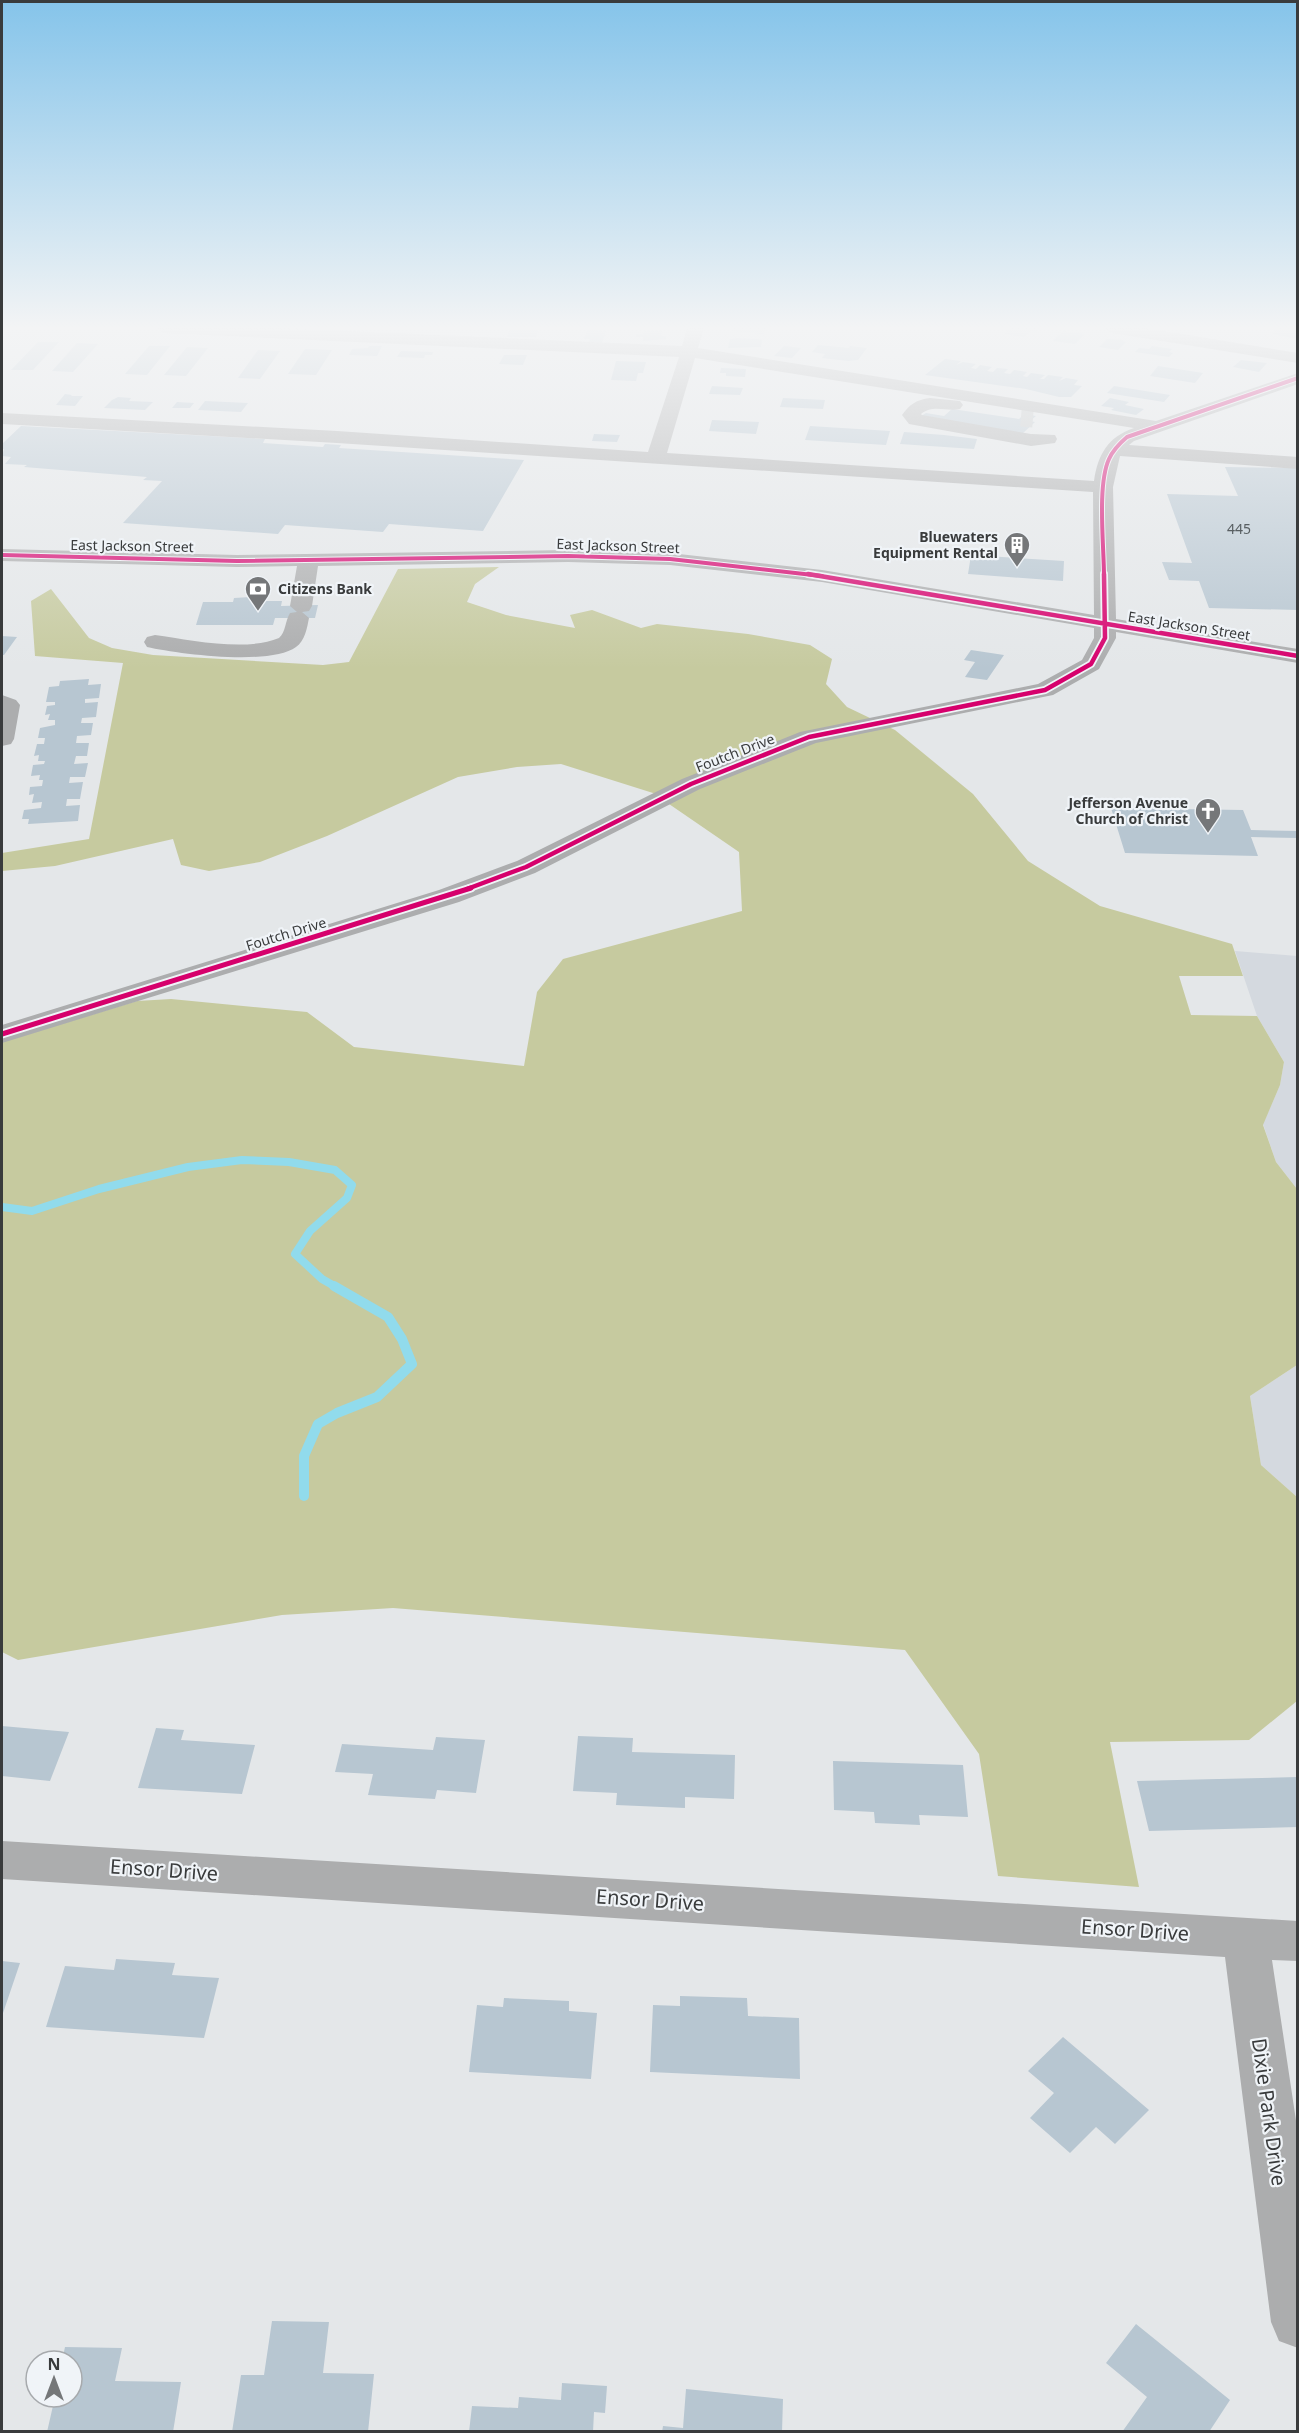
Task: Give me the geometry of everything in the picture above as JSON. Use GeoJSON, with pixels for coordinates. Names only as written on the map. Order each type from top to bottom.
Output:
{"type":"FeatureCollection","features":[{"type":"Feature","properties":{"kind":"street"},"geometry":{"type":"LineString","coordinates":[[406,442],[1103,487]]}},
{"type":"Feature","properties":{"kind":"street"},"geometry":{"type":"LineString","coordinates":[[656,458],[661,442]]}},
{"type":"Feature","properties":{"kind":"street"},"geometry":{"type":"LineString","coordinates":[[1112,450],[1122,442]]}},
{"type":"Feature","properties":{"kind":"street"},"geometry":{"type":"LineString","coordinates":[[1112,450],[1298,463]]}},
{"type":"Feature","properties":{"kind":"street","name":"Foutch Drive"},"geometry":{"type":"LineString","coordinates":[[2,1034],[449,896],[526,867],[692,784],[809,737],[1045,690],[1091,664],[1105,638],[1103,624],[1103,487],[1106,462],[1112,450]]}},
{"type":"Feature","properties":{"kind":"street","name":"East Jackson Street"},"geometry":{"type":"LineString","coordinates":[[2,555],[237,561],[568,556],[670,559],[822,576],[1298,656]]}},
{"type":"Feature","properties":{"kind":"street"},"geometry":{"type":"LineString","coordinates":[[155,642],[231,650],[268,649],[286,644],[295,632],[309,559]]}},
{"type":"Feature","properties":{"kind":"street"},"geometry":{"type":"LineString","coordinates":[[1158,633],[1179,619]]}},
{"type":"Feature","properties":{"kind":"street"},"geometry":{"type":"LineString","coordinates":[[2,702],[8,705],[2,739]]}},
{"type":"Feature","properties":{"kind":"street","name":"Ensor Drive"},"geometry":{"type":"LineString","coordinates":[[2,1860],[1298,1941]]}},
{"type":"Feature","properties":{"kind":"street","name":"Dixie Park Drive"},"geometry":{"type":"LineString","coordinates":[[1246,1937],[1298,2322]]}},
{"type":"Feature","properties":{"kind":"shaded area"},"geometry":{"type":"Polygon","coordinates":[[[1235,951],[1297,956],[1297,1189],[1276,1162],[1263,1124],[1280,1085],[1284,1062],[1257,1016],[1235,951]]]}},
{"type":"Feature","properties":{"kind":"shaded area"},"geometry":{"type":"Polygon","coordinates":[[[1297,1365],[1297,1497],[1261,1465],[1250,1396],[1297,1365]]]}},
{"type":"Feature","properties":{"kind":"green space"},"geometry":{"type":"Polygon","coordinates":[[[499,567],[475,584],[467,602],[506,615],[575,628],[570,615],[592,610],[641,628],[657,624],[748,634],[810,645],[832,659],[826,684],[847,707],[895,730],[973,794],[1028,861],[1100,906],[1232,944],[1243,976],[1179,976],[1191,1015],[1257,1016],[1284,1062],[1280,1085],[1263,1125],[1276,1162],[1297,1189],[1297,1365],[1250,1396],[1261,1465],[1297,1497],[1297,1701],[1249,1740],[1110,1742],[1139,1887],[998,1876],[979,1754],[905,1650],[393,1608],[282,1615],[18,1660],[2,1652],[2,1042],[137,1001],[171,999],[307,1012],[354,1047],[524,1066],[537,992],[563,959],[742,911],[739,852],[653,793],[561,764],[517,767],[458,777],[327,836],[260,862],[209,871],[181,865],[173,839],[55,866],[2,871],[2,853],[89,839],[123,663],[35,656],[31,601],[51,589],[89,638],[112,648],[153,655],[323,665],[349,662],[398,569],[499,567]]]}},
{"type":"Feature","properties":{"kind":"building"},"geometry":{"type":"Polygon","coordinates":[[[5,442],[264,442],[323,447],[325,444],[341,445],[339,448],[524,460],[483,531],[389,524],[383,532],[285,525],[278,534],[123,523],[162,481],[143,480],[147,477],[5,464],[11,457],[2,456],[4,449],[2,449],[5,442]]]}},
{"type":"Feature","properties":{"kind":"building"},"geometry":{"type":"Polygon","coordinates":[[[830,442],[887,442],[886,445],[830,442]]]}},
{"type":"Feature","properties":{"kind":"building"},"geometry":{"type":"Polygon","coordinates":[[[901,442],[976,442],[974,449],[900,444],[901,442]]]}},
{"type":"Feature","properties":{"kind":"building"},"geometry":{"type":"Polygon","coordinates":[[[1225,467],[1298,468],[1298,610],[1209,608],[1199,581],[1169,580],[1162,562],[1192,563],[1167,494],[1238,496],[1225,467]]]}},
{"type":"Feature","properties":{"kind":"building","name":"Bluewaters Equipment Rental"},"geometry":{"type":"Polygon","coordinates":[[[971,555],[1064,561],[1063,581],[968,574],[971,555]]]}},
{"type":"Feature","properties":{"kind":"building","name":"Citizens Bank"},"geometry":{"type":"Polygon","coordinates":[[[251,597],[250,601],[282,601],[281,606],[318,605],[315,618],[275,618],[273,625],[196,625],[203,602],[233,602],[234,598],[251,597]]]}},
{"type":"Feature","properties":{"kind":"building"},"geometry":{"type":"Polygon","coordinates":[[[2,636],[17,637],[4,655],[2,655],[2,636]]]}},
{"type":"Feature","properties":{"kind":"building"},"geometry":{"type":"Polygon","coordinates":[[[971,650],[1004,655],[987,680],[965,677],[975,662],[964,660],[971,650]]]}},
{"type":"Feature","properties":{"kind":"building"},"geometry":{"type":"Polygon","coordinates":[[[89,679],[88,685],[101,684],[99,698],[85,699],[85,703],[98,702],[96,717],[82,718],[81,723],[93,723],[91,735],[77,736],[76,743],[89,743],[87,756],[76,756],[74,764],[88,763],[85,777],[70,777],[69,783],[83,782],[80,799],[67,799],[66,806],[80,805],[78,821],[28,824],[29,819],[22,819],[24,810],[41,808],[42,802],[32,803],[34,794],[29,795],[30,787],[42,786],[43,780],[39,780],[40,775],[31,776],[33,765],[44,764],[45,761],[38,761],[39,755],[34,756],[37,744],[44,744],[45,738],[38,738],[40,728],[55,725],[55,720],[48,720],[50,714],[45,715],[47,706],[55,705],[55,702],[46,702],[49,687],[59,686],[60,681],[89,679]]]}},
{"type":"Feature","properties":{"kind":"building","name":"Jefferson Avenue Church of Christ"},"geometry":{"type":"Polygon","coordinates":[[[1111,808],[1243,810],[1251,830],[1298,831],[1298,838],[1251,837],[1258,856],[1125,853],[1111,808]]]}},
{"type":"Feature","properties":{"kind":"building"},"geometry":{"type":"Polygon","coordinates":[[[2,1726],[69,1732],[50,1781],[2,1776],[2,1726]]]}},
{"type":"Feature","properties":{"kind":"building"},"geometry":{"type":"Polygon","coordinates":[[[156,1728],[184,1730],[181,1740],[255,1745],[242,1794],[138,1788],[156,1728]]]}},
{"type":"Feature","properties":{"kind":"building"},"geometry":{"type":"Polygon","coordinates":[[[578,1736],[633,1738],[632,1752],[735,1755],[734,1799],[685,1797],[685,1808],[616,1805],[617,1793],[573,1791],[578,1736]]]}},
{"type":"Feature","properties":{"kind":"building"},"geometry":{"type":"Polygon","coordinates":[[[436,1737],[485,1740],[476,1793],[437,1790],[435,1799],[368,1795],[373,1774],[335,1772],[342,1744],[433,1750],[436,1737]]]}},
{"type":"Feature","properties":{"kind":"building"},"geometry":{"type":"Polygon","coordinates":[[[833,1761],[963,1765],[968,1817],[919,1815],[920,1825],[875,1823],[874,1812],[834,1810],[833,1761]]]}},
{"type":"Feature","properties":{"kind":"building"},"geometry":{"type":"Polygon","coordinates":[[[1298,1777],[1298,1827],[1149,1831],[1137,1781],[1298,1777]]]}},
{"type":"Feature","properties":{"kind":"building"},"geometry":{"type":"Polygon","coordinates":[[[116,1959],[175,1963],[172,1975],[219,1978],[204,2038],[46,2027],[65,1966],[114,1970],[116,1959]]]}},
{"type":"Feature","properties":{"kind":"building"},"geometry":{"type":"Polygon","coordinates":[[[2,1961],[20,1963],[2,2016],[2,1961]]]}},
{"type":"Feature","properties":{"kind":"building"},"geometry":{"type":"Polygon","coordinates":[[[680,1996],[747,1998],[748,2016],[799,2018],[800,2079],[650,2072],[653,2005],[680,2006],[680,1996]]]}},
{"type":"Feature","properties":{"kind":"building"},"geometry":{"type":"Polygon","coordinates":[[[504,1998],[569,2001],[569,2011],[597,2013],[591,2079],[469,2072],[477,2005],[503,2007],[504,1998]]]}},
{"type":"Feature","properties":{"kind":"building"},"geometry":{"type":"Polygon","coordinates":[[[1063,2037],[1149,2110],[1115,2144],[1096,2127],[1070,2153],[1030,2118],[1054,2093],[1028,2071],[1063,2037]]]}},
{"type":"Feature","properties":{"kind":"building"},"geometry":{"type":"Polygon","coordinates":[[[272,2321],[329,2322],[323,2373],[374,2374],[368,2432],[232,2432],[241,2375],[264,2375],[272,2321]]]}},
{"type":"Feature","properties":{"kind":"building"},"geometry":{"type":"Polygon","coordinates":[[[1136,2324],[1230,2400],[1209,2432],[1122,2432],[1147,2397],[1106,2363],[1136,2324]]]}},
{"type":"Feature","properties":{"kind":"building"},"geometry":{"type":"Polygon","coordinates":[[[65,2347],[122,2348],[115,2381],[181,2382],[173,2432],[47,2432],[52,2409],[84,2409],[84,2349],[65,2349],[65,2347]]]}},
{"type":"Feature","properties":{"kind":"building"},"geometry":{"type":"Polygon","coordinates":[[[562,2383],[607,2386],[605,2413],[594,2412],[593,2432],[469,2432],[472,2406],[518,2408],[519,2397],[561,2400],[562,2383]]]}},
{"type":"Feature","properties":{"kind":"building"},"geometry":{"type":"Polygon","coordinates":[[[686,2389],[783,2399],[782,2432],[662,2432],[663,2426],[683,2428],[686,2389]]]}},
{"type":"Feature","properties":{"kind":"waterway"},"geometry":{"type":"LineString","coordinates":[[2,1207],[32,1211],[99,1189],[188,1167],[242,1160],[289,1162],[335,1170],[352,1185],[347,1198],[310,1231],[295,1254],[322,1279],[336,1287]]}},
{"type":"Feature","properties":{"kind":"waterway"},"geometry":{"type":"LineString","coordinates":[[304,1496],[304,1456],[318,1424],[337,1413],[377,1397],[412,1364],[402,1339],[388,1317],[334,1286]]}},
{"type":"Feature","properties":{"kind":"cycle path"},"geometry":{"type":"LineString","coordinates":[[2,1034],[449,896],[526,867],[691,784],[809,737],[1045,690],[1091,664],[1105,638],[1103,487],[1111,454],[1122,442]]}},
{"type":"Feature","properties":{"kind":"cycle path"},"geometry":{"type":"LineString","coordinates":[[2,555],[237,561],[568,556],[670,559],[822,576],[1298,656]]}},
{"type":"Feature","properties":{"kind":"place","name":"Bluewaters Equipment Rental"},"geometry":{"type":"Point","coordinates":[1017,568]}},
{"type":"Feature","properties":{"kind":"place","name":"Citizens Bank"},"geometry":{"type":"Point","coordinates":[258,612]}},
{"type":"Feature","properties":{"kind":"place","name":"Jefferson Avenue Church of Christ"},"geometry":{"type":"Point","coordinates":[1208,834]}}]}
